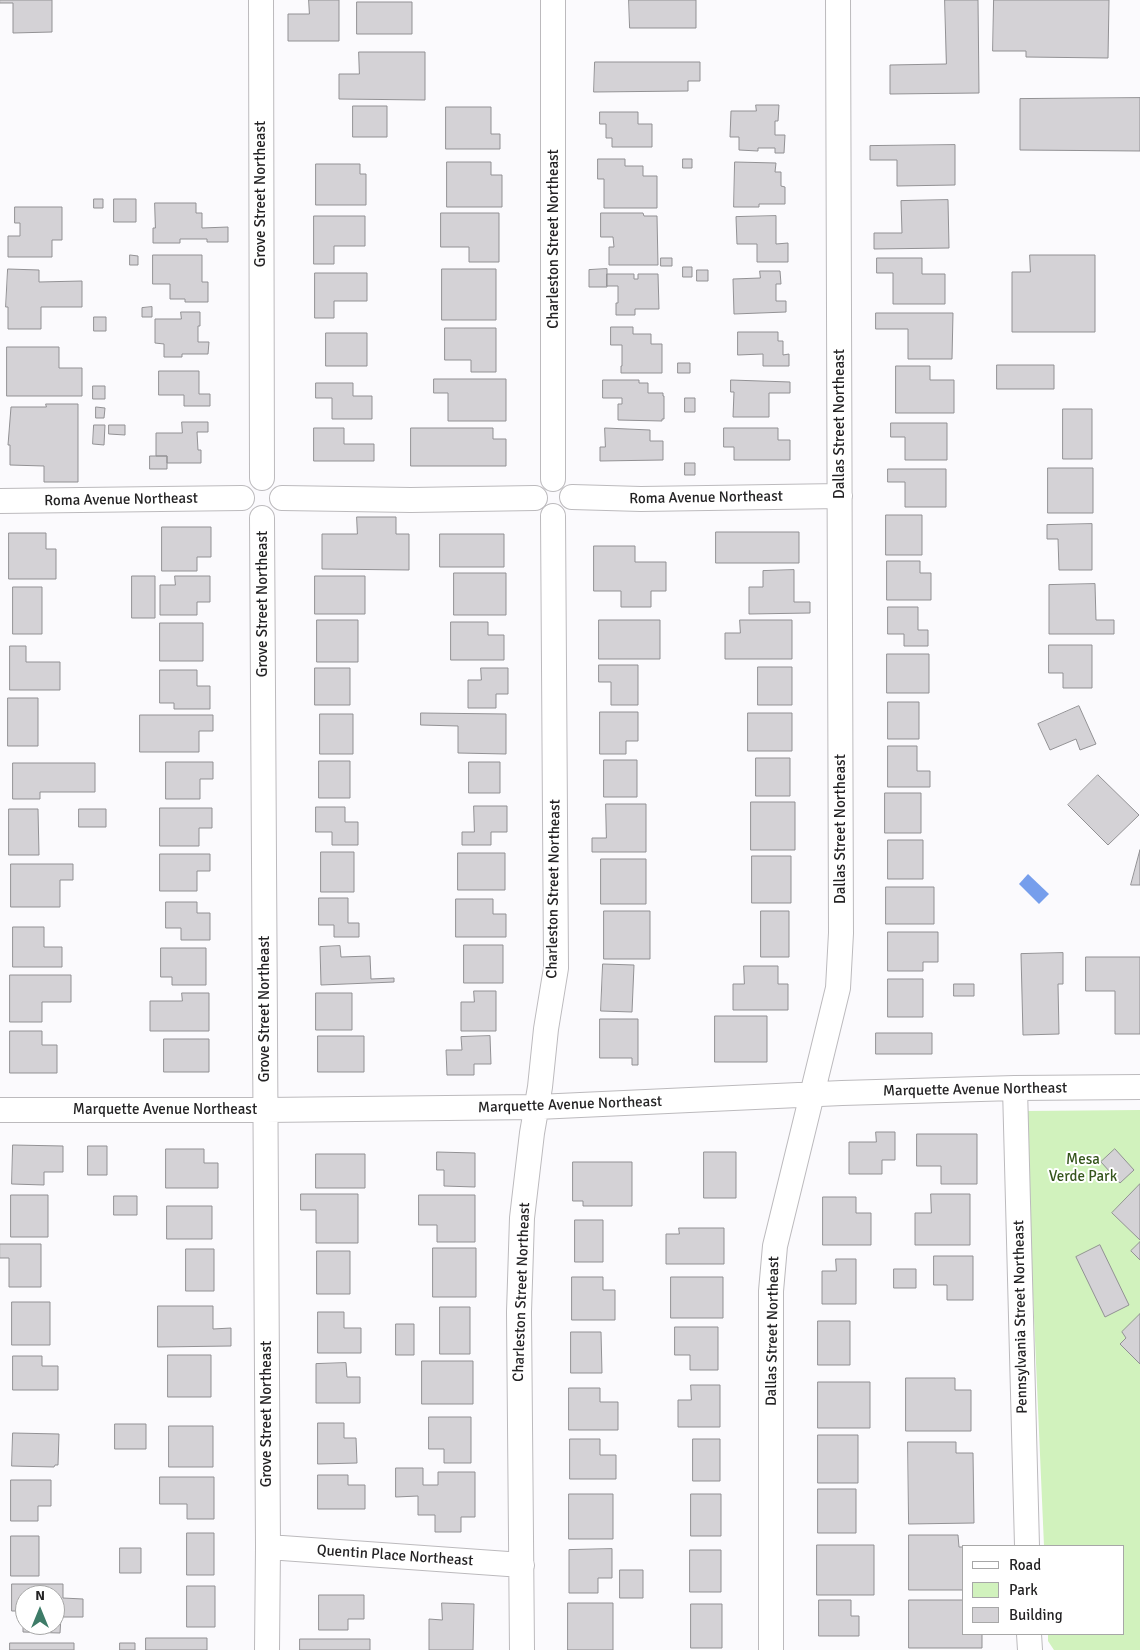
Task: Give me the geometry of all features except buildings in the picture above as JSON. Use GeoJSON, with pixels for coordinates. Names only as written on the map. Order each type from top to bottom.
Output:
{"type":"FeatureCollection","features":[{"type":"Feature","properties":{"kind":"street","name":"Grove Street Northeast"},"geometry":{"type":"LineString","coordinates":[[261,0],[262,478]]}},
{"type":"Feature","properties":{"kind":"street","name":"Charleston Street Northeast"},"geometry":{"type":"LineString","coordinates":[[553,0],[553,479]]}},
{"type":"Feature","properties":{"kind":"street","name":"Dallas Street Northeast"},"geometry":{"type":"LineString","coordinates":[[771,1650],[771,1291],[775,1246],[838,988],[842,933],[838,0]]}},
{"type":"Feature","properties":{"kind":"street"},"geometry":{"type":"LineString","coordinates":[[262,478],[268,479],[278,486],[282,498],[281,504],[274,515],[262,518],[250,515],[242,498],[246,486],[256,479],[262,478]]}},
{"type":"Feature","properties":{"kind":"street"},"geometry":{"type":"LineString","coordinates":[[553,479],[564,482],[568,486],[572,498],[568,508],[559,515],[554,516],[543,513],[536,504],[535,498],[538,487],[542,483],[553,479]]}},
{"type":"Feature","properties":{"kind":"street","name":"Roma Avenue Northeast"},"geometry":{"type":"LineString","coordinates":[[572,498],[642,499],[840,496]]}},
{"type":"Feature","properties":{"kind":"street","name":"Roma Avenue Northeast"},"geometry":{"type":"LineString","coordinates":[[0,500],[242,498]]}},
{"type":"Feature","properties":{"kind":"street"},"geometry":{"type":"LineString","coordinates":[[282,498],[411,500],[535,498]]}},
{"type":"Feature","properties":{"kind":"street","name":"Charleston Street Northeast"},"geometry":{"type":"LineString","coordinates":[[522,1650],[519,1312],[522,1218],[546,1029],[556,968],[554,516]]}},
{"type":"Feature","properties":{"kind":"street","name":"Grove Street Northeast"},"geometry":{"type":"LineString","coordinates":[[262,518],[267,1650]]}},
{"type":"Feature","properties":{"kind":"street","name":"Marquette Avenue Northeast"},"geometry":{"type":"LineString","coordinates":[[0,1110],[537,1107],[852,1093],[1016,1088],[1140,1087]]}},
{"type":"Feature","properties":{"kind":"street","name":"Pennsylvania Street Northeast"},"geometry":{"type":"LineString","coordinates":[[1016,1088],[1027,1545]]}},
{"type":"Feature","properties":{"kind":"street","name":"Quentin Place Northeast"},"geometry":{"type":"LineString","coordinates":[[268,1546],[522,1565]]}},
{"type":"Feature","properties":{"kind":"street"},"geometry":{"type":"LineString","coordinates":[[1029,1635],[1030,1650]]}},
{"type":"Feature","properties":{"kind":"green space","name":"Mesa Verde Park"},"geometry":{"type":"Polygon","coordinates":[[[1140,1110],[1140,1650],[1054,1650],[1048,1641],[1048,1635],[1125,1635],[1125,1545],[1044,1545],[1025,1111],[1140,1110]]]}},
{"type":"Feature","properties":{"kind":"water"},"geometry":{"type":"Polygon","coordinates":[[[1028,874],[1049,894],[1039,904],[1019,884],[1028,874]]]}}]}
